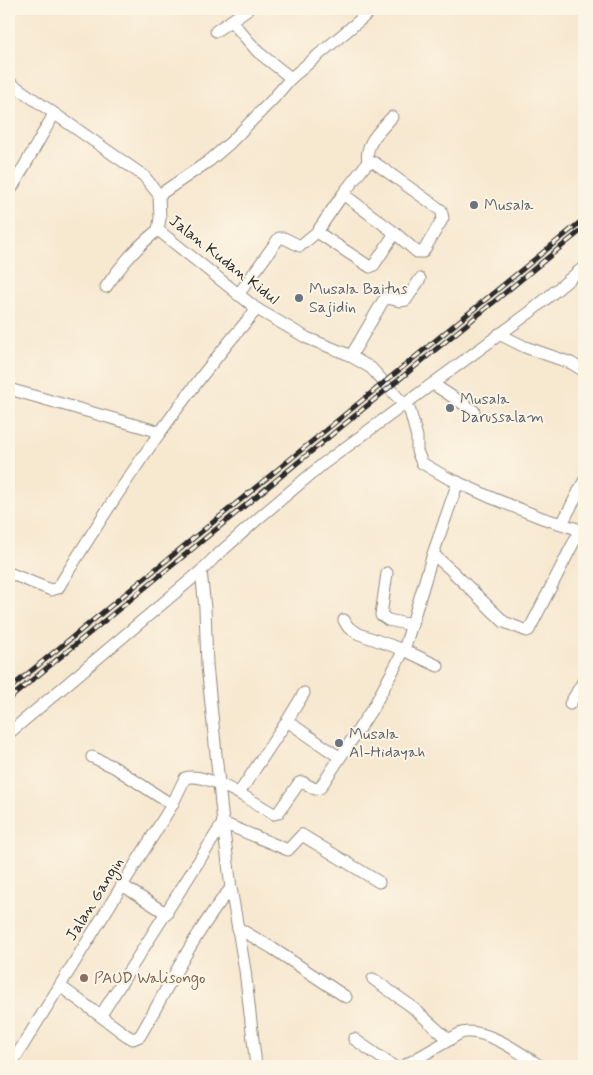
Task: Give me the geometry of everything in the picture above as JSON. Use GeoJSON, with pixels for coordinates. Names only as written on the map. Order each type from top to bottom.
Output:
{"type":"FeatureCollection","features":[{"type":"Feature","properties":{"kind":"street"},"geometry":{"type":"LineString","coordinates":[[216,32],[248,9]]}},
{"type":"Feature","properties":{"kind":"street"},"geometry":{"type":"LineString","coordinates":[[9,82],[134,167],[155,187],[159,195],[209,161],[230,143],[291,78],[373,9]]}},
{"type":"Feature","properties":{"kind":"street"},"geometry":{"type":"LineString","coordinates":[[232,22],[258,52],[291,78]]}},
{"type":"Feature","properties":{"kind":"street"},"geometry":{"type":"LineString","coordinates":[[9,192],[54,114]]}},
{"type":"Feature","properties":{"kind":"street"},"geometry":{"type":"LineString","coordinates":[[368,162],[366,155],[371,142],[392,117]]}},
{"type":"Feature","properties":{"kind":"street"},"geometry":{"type":"LineString","coordinates":[[238,295],[279,238],[284,238],[300,246],[317,232],[368,162]]}},
{"type":"Feature","properties":{"kind":"street"},"geometry":{"type":"LineString","coordinates":[[343,194],[417,252],[421,253],[443,218],[442,210],[375,163],[368,162]]}},
{"type":"Feature","properties":{"kind":"street","name":"Jalan Kudan Kidul"},"geometry":{"type":"LineString","coordinates":[[159,195],[160,218],[158,230],[256,309],[307,338],[351,356],[371,368],[406,404]]}},
{"type":"Feature","properties":{"kind":"street"},"geometry":{"type":"LineString","coordinates":[[106,287],[140,243],[158,230]]}},
{"type":"Feature","properties":{"kind":"street"},"geometry":{"type":"LineString","coordinates":[[317,232],[370,267],[374,265],[395,233]]}},
{"type":"Feature","properties":{"kind":"street"},"geometry":{"type":"LineString","coordinates":[[9,733],[202,571],[260,516],[316,470],[529,313],[584,267]]}},
{"type":"Feature","properties":{"kind":"street"},"geometry":{"type":"LineString","coordinates":[[351,356],[383,301],[387,298],[400,301],[406,300],[420,279]]}},
{"type":"Feature","properties":{"kind":"street"},"geometry":{"type":"LineString","coordinates":[[9,573],[51,590],[58,588],[101,518],[160,432],[218,354],[256,309]]}},
{"type":"Feature","properties":{"kind":"street"},"geometry":{"type":"LineString","coordinates":[[500,334],[525,347],[571,363],[584,371]]}},
{"type":"Feature","properties":{"kind":"street"},"geometry":{"type":"LineString","coordinates":[[433,384],[474,411]]}},
{"type":"Feature","properties":{"kind":"street"},"geometry":{"type":"LineString","coordinates":[[9,390],[160,432]]}},
{"type":"Feature","properties":{"kind":"street"},"geometry":{"type":"LineString","coordinates":[[406,404],[414,420],[418,437],[417,451],[422,463],[458,482],[534,514],[582,531],[527,631],[504,622],[433,554]]}},
{"type":"Feature","properties":{"kind":"street"},"geometry":{"type":"LineString","coordinates":[[562,524],[584,481]]}},
{"type":"Feature","properties":{"kind":"street"},"geometry":{"type":"LineString","coordinates":[[220,784],[276,814],[299,783],[302,782],[315,789],[320,788],[374,706],[404,650],[433,554],[458,482]]}},
{"type":"Feature","properties":{"kind":"street"},"geometry":{"type":"LineString","coordinates":[[202,571],[206,665],[223,823],[231,888],[245,970],[256,1066]]}},
{"type":"Feature","properties":{"kind":"street"},"geometry":{"type":"LineString","coordinates":[[387,572],[383,618],[412,625]]}},
{"type":"Feature","properties":{"kind":"street"},"geometry":{"type":"LineString","coordinates":[[344,620],[348,626],[359,634],[404,650],[438,666]]}},
{"type":"Feature","properties":{"kind":"street"},"geometry":{"type":"LineString","coordinates":[[570,704],[584,680]]}},
{"type":"Feature","properties":{"kind":"street"},"geometry":{"type":"LineString","coordinates":[[239,793],[304,693]]}},
{"type":"Feature","properties":{"kind":"street"},"geometry":{"type":"LineString","coordinates":[[287,721],[339,757]]}},
{"type":"Feature","properties":{"kind":"street"},"geometry":{"type":"LineString","coordinates":[[92,757],[114,767],[172,805]]}},
{"type":"Feature","properties":{"kind":"street","name":"Jalan Gangin"},"geometry":{"type":"LineString","coordinates":[[10,1066],[172,805],[182,783],[187,777],[220,784]]}},
{"type":"Feature","properties":{"kind":"street"},"geometry":{"type":"LineString","coordinates":[[223,823],[288,850],[302,834],[379,882]]}},
{"type":"Feature","properties":{"kind":"street"},"geometry":{"type":"LineString","coordinates":[[101,1015],[223,823]]}},
{"type":"Feature","properties":{"kind":"street"},"geometry":{"type":"LineString","coordinates":[[122,885],[166,914]]}},
{"type":"Feature","properties":{"kind":"street"},"geometry":{"type":"LineString","coordinates":[[60,986],[133,1039],[140,1036],[174,974],[214,909],[231,888]]}},
{"type":"Feature","properties":{"kind":"street"},"geometry":{"type":"LineString","coordinates":[[238,928],[346,997]]}},
{"type":"Feature","properties":{"kind":"street"},"geometry":{"type":"LineString","coordinates":[[373,979],[411,1006],[449,1040]]}},
{"type":"Feature","properties":{"kind":"street"},"geometry":{"type":"LineString","coordinates":[[404,1066],[461,1033],[477,1033],[496,1040],[540,1066]]}},
{"type":"Feature","properties":{"kind":"street"},"geometry":{"type":"LineString","coordinates":[[354,1039],[393,1066]]}},
{"type":"Feature","properties":{"kind":"railway"},"geometry":{"type":"LineString","coordinates":[[9,689],[584,219]]}},
{"type":"Feature","properties":{"kind":"railway"},"geometry":{"type":"LineString","coordinates":[[9,699],[584,228]]}},
{"type":"Feature","properties":{"kind":"place","name":"Musala"},"geometry":{"type":"Point","coordinates":[474,205]}},
{"type":"Feature","properties":{"kind":"place","name":"Musala Baitus Sajidin"},"geometry":{"type":"Point","coordinates":[299,298]}},
{"type":"Feature","properties":{"kind":"place","name":"Musala Darussalam"},"geometry":{"type":"Point","coordinates":[450,408]}},
{"type":"Feature","properties":{"kind":"place","name":"Musala Al-Hidayah"},"geometry":{"type":"Point","coordinates":[339,743]}},
{"type":"Feature","properties":{"kind":"place","name":"PAUD Walisongo"},"geometry":{"type":"Point","coordinates":[84,978]}}]}
